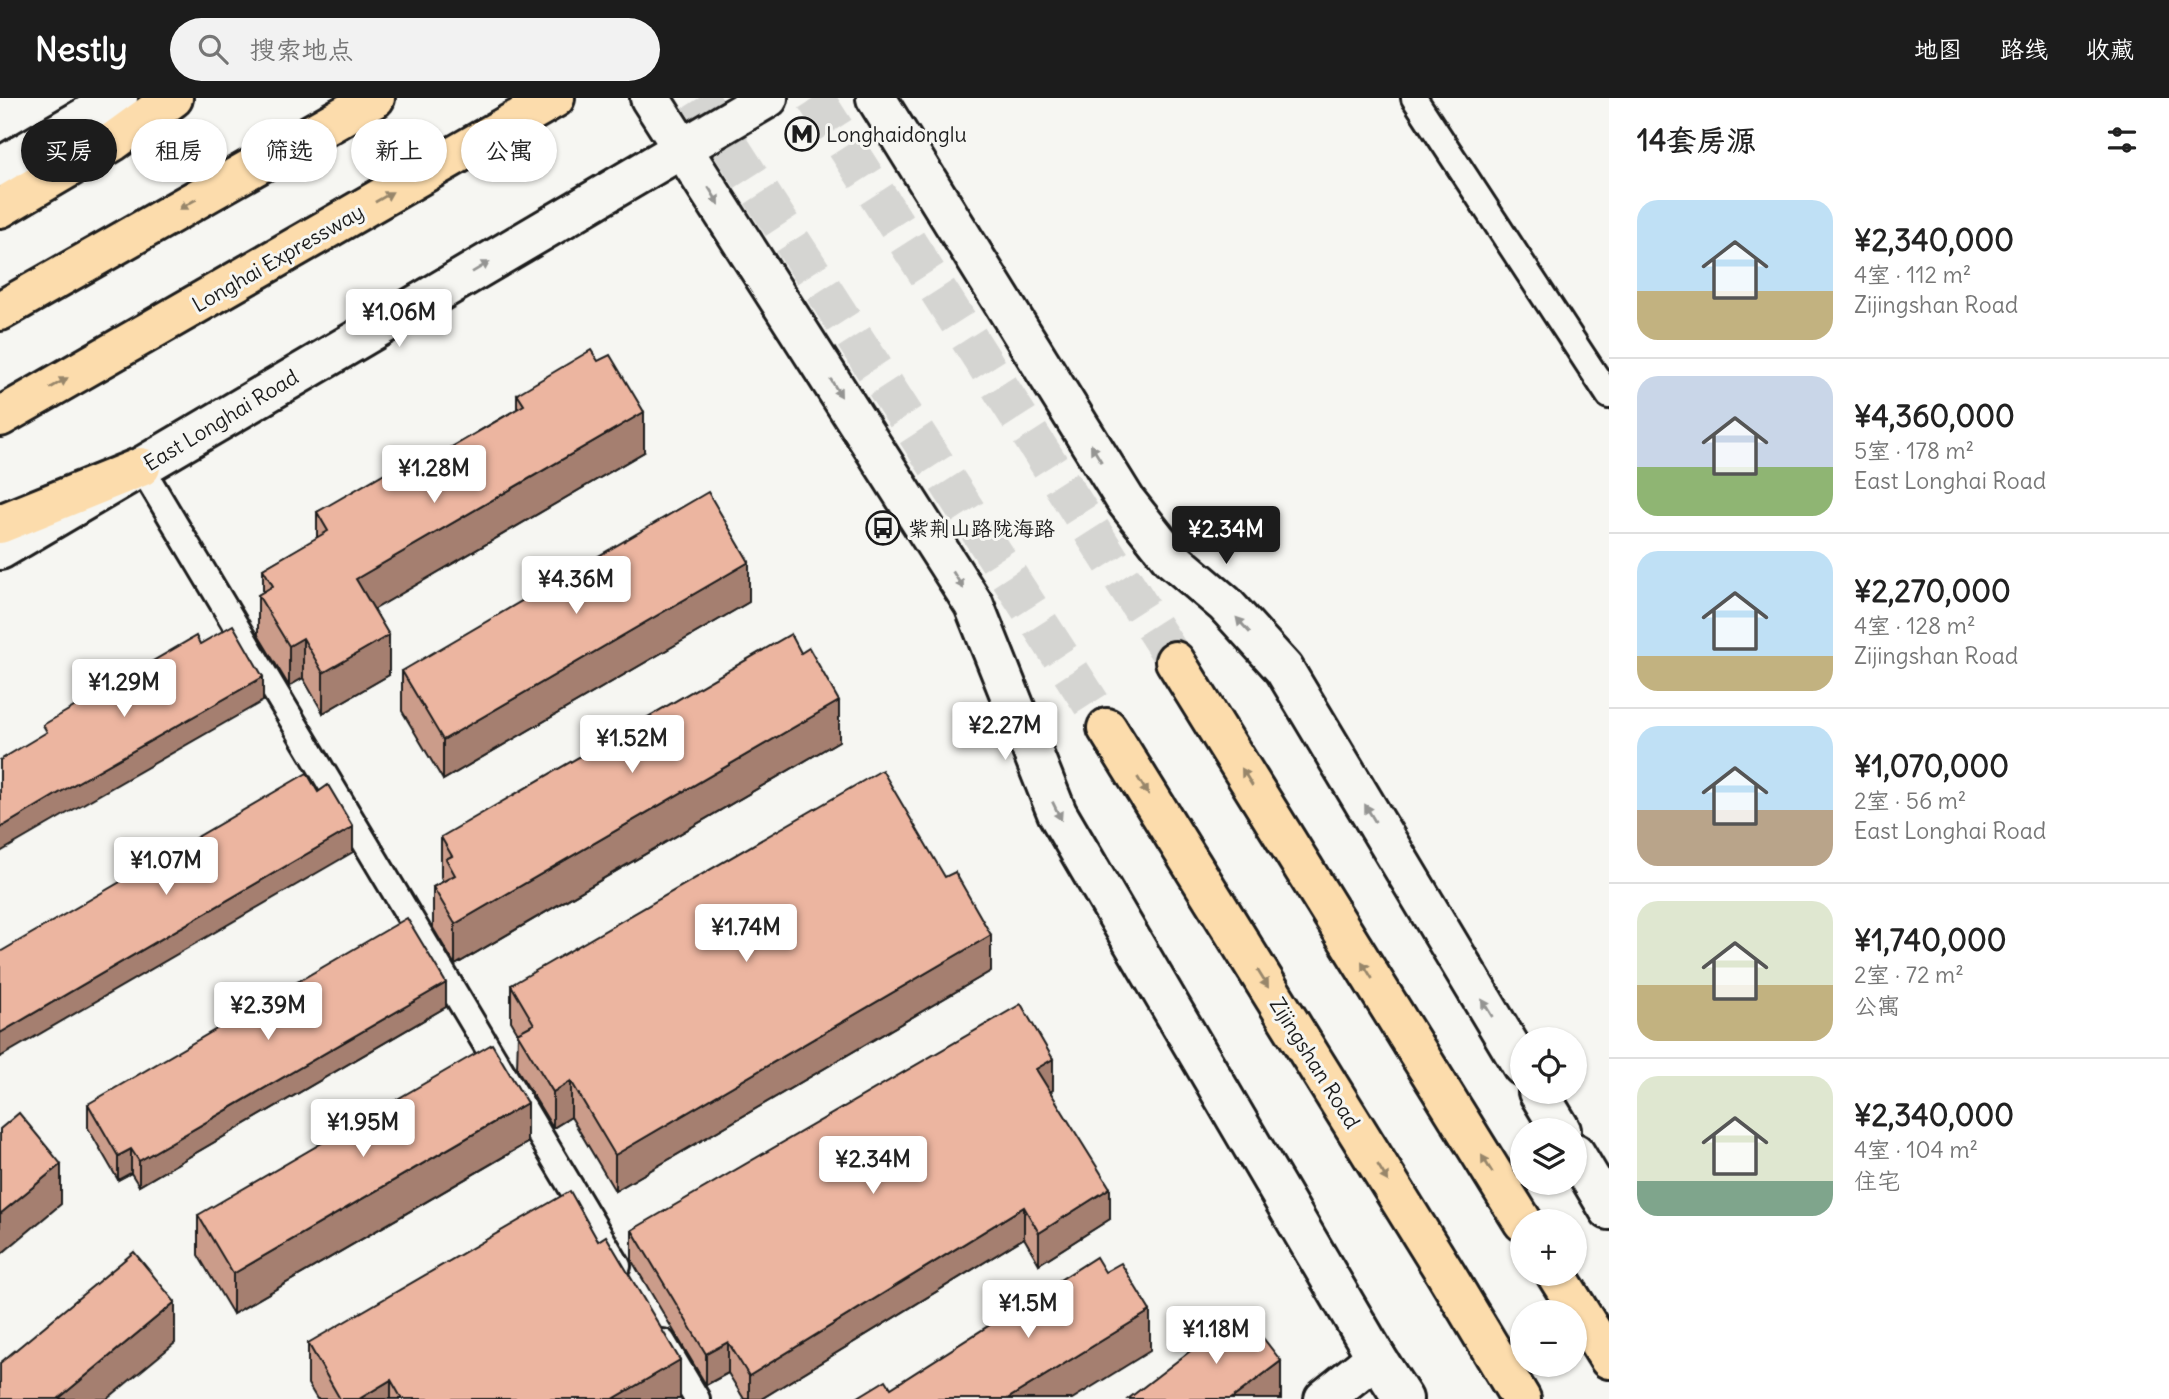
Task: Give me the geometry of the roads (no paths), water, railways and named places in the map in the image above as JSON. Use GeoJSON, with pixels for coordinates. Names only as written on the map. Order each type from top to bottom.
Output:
{"type":"FeatureCollection","features":[{"type":"Feature","properties":{"kind":"main road"},"geometry":{"type":"LineString","coordinates":[[0,208],[114,141],[173,98]]}},
{"type":"Feature","properties":{"kind":"main road"},"geometry":{"type":"LineString","coordinates":[[0,311],[375,98]]}},
{"type":"Feature","properties":{"kind":"main road","name":"Longhai Expressway"},"geometry":{"type":"LineString","coordinates":[[0,417],[555,98]]}},
{"type":"Feature","properties":{"kind":"main road"},"geometry":{"type":"LineString","coordinates":[[0,524],[141,467]]}},
{"type":"Feature","properties":{"kind":"main road"},"geometry":{"type":"LineString","coordinates":[[1175,661],[1515,1209]]}},
{"type":"Feature","properties":{"kind":"main road","name":"Zijingshan Road"},"geometry":{"type":"LineString","coordinates":[[1107,728],[1521,1399]]}},
{"type":"Feature","properties":{"kind":"main road"},"geometry":{"type":"LineString","coordinates":[[1563,1286],[1609,1359]]}},
{"type":"Feature","properties":{"kind":"street"},"geometry":{"type":"LineString","coordinates":[[0,167],[118,98]]}},
{"type":"Feature","properties":{"kind":"street"},"geometry":{"type":"LineString","coordinates":[[650,98],[974,605],[1057,813],[1403,1399]]}},
{"type":"Feature","properties":{"kind":"street","name":"East Longhai Road"},"geometry":{"type":"LineString","coordinates":[[0,550],[768,98]]}},
{"type":"Feature","properties":{"kind":"street"},"geometry":{"type":"LineString","coordinates":[[876,98],[1126,501],[1171,558],[1225,604],[1284,669],[1510,1046]]}},
{"type":"Feature","properties":{"kind":"street"},"geometry":{"type":"LineString","coordinates":[[1587,1173],[1609,1210]]}},
{"type":"Feature","properties":{"kind":"street"},"geometry":{"type":"LineString","coordinates":[[1324,1399],[1376,1357]]}},
{"type":"Feature","properties":{"kind":"lane"},"geometry":{"type":"LineString","coordinates":[[1414,98],[1609,396]]}},
{"type":"Feature","properties":{"kind":"lane"},"geometry":{"type":"LineString","coordinates":[[141,467],[628,1282]]}},
{"type":"Feature","properties":{"kind":"lane"},"geometry":{"type":"LineString","coordinates":[[648,1317],[696,1399]]}},
{"type":"Feature","properties":{"kind":"tunnel"},"geometry":{"type":"LineString","coordinates":[[699,98],[1107,728]]}},
{"type":"Feature","properties":{"kind":"tunnel"},"geometry":{"type":"LineString","coordinates":[[815,98],[1175,661]]}},
{"type":"Feature","properties":{"kind":"place","name":"Longhaidonglu"},"geometry":{"type":"Point","coordinates":[802,134]}},
{"type":"Feature","properties":{"kind":"place","name":"紫荆山路陇海路"},"geometry":{"type":"Point","coordinates":[883,528]}}]}
